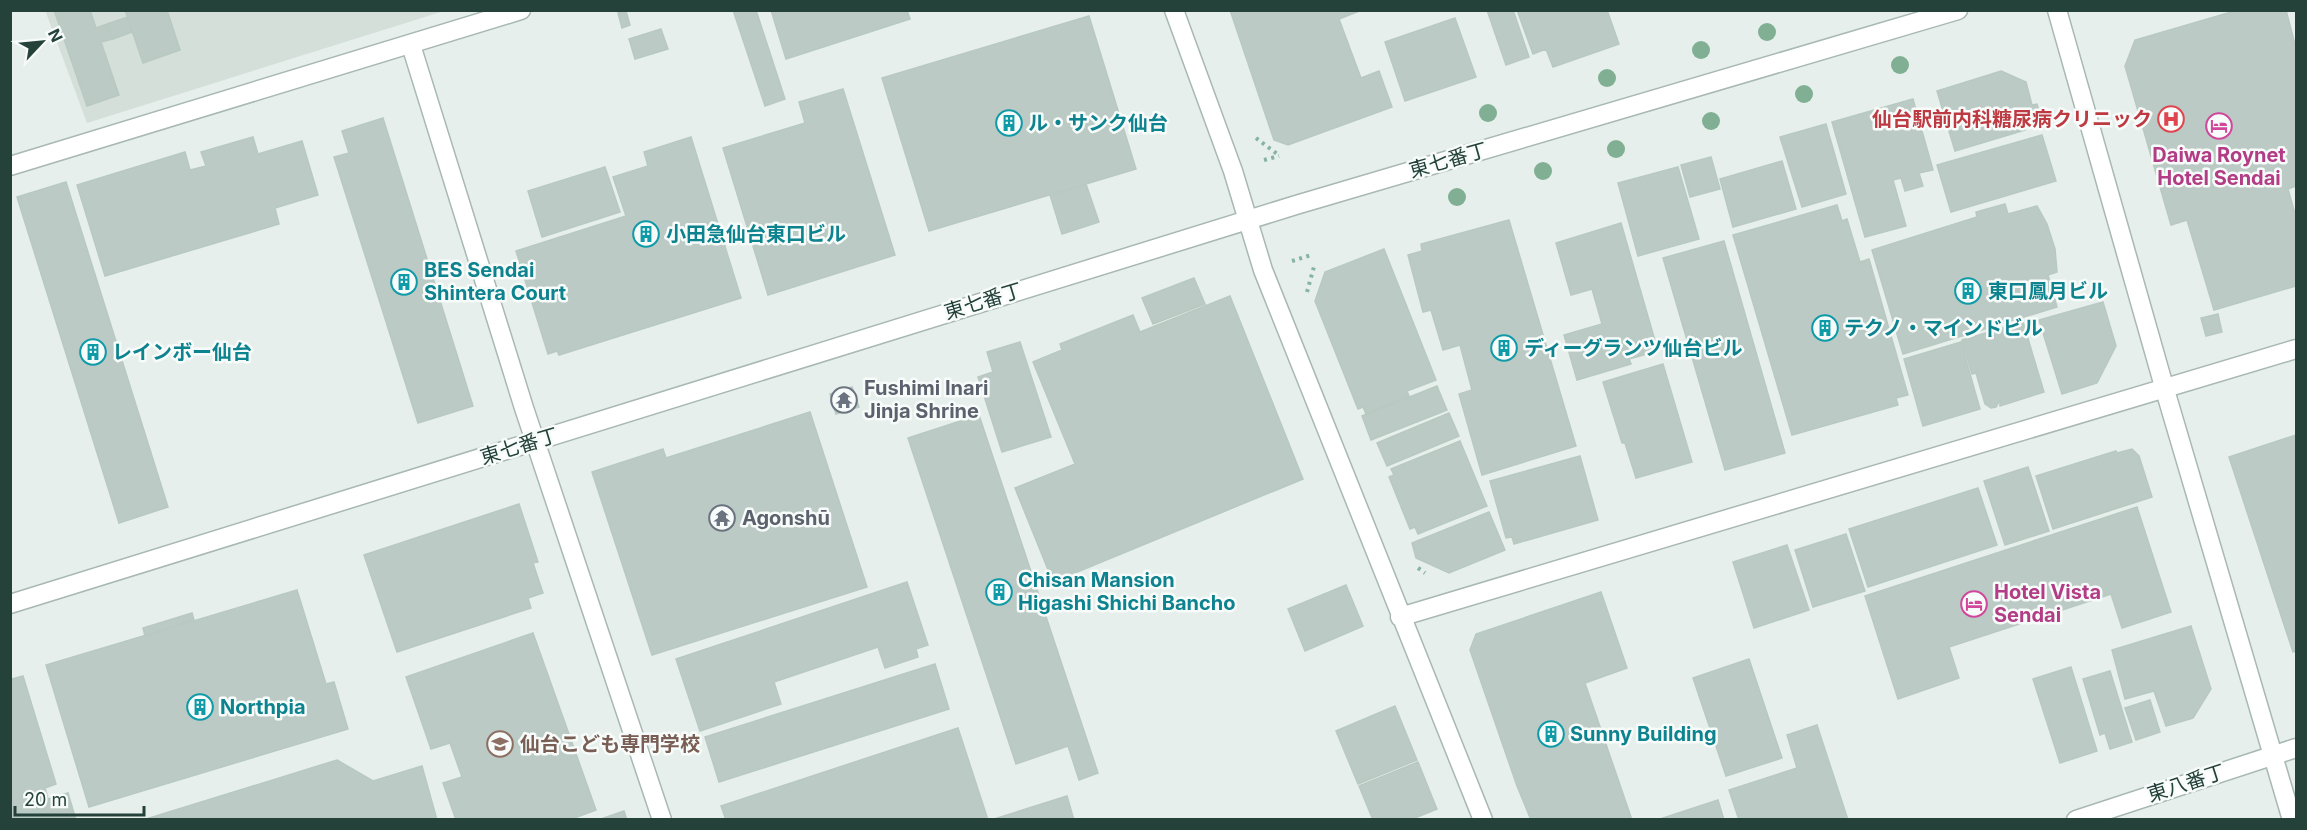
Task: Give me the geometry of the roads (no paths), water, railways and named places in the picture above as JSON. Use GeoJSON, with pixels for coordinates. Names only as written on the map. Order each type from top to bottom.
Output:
{"type":"FeatureCollection","features":[{"type":"Feature","properties":{"kind":"street"},"geometry":{"type":"LineString","coordinates":[[10,166],[521,10]]}},
{"type":"Feature","properties":{"kind":"street"},"geometry":{"type":"LineString","coordinates":[[1174,10],[1233,171],[1263,270],[1400,617],[1483,819]]}},
{"type":"Feature","properties":{"kind":"street","name":"東七番丁"},"geometry":{"type":"LineString","coordinates":[[10,604],[1248,220],[1958,10]]}},
{"type":"Feature","properties":{"kind":"street"},"geometry":{"type":"LineString","coordinates":[[2057,10],[2165,390],[2291,818]]}},
{"type":"Feature","properties":{"kind":"street"},"geometry":{"type":"LineString","coordinates":[[411,45],[535,441],[662,819]]}},
{"type":"Feature","properties":{"kind":"street"},"geometry":{"type":"LineString","coordinates":[[1400,617],[2296,349]]}},
{"type":"Feature","properties":{"kind":"street","name":"東八番丁"},"geometry":{"type":"LineString","coordinates":[[2076,819],[2296,748]]}},
{"type":"Feature","properties":{"kind":"place","name":"仙台駅前内科糖尿病クリニック"},"geometry":{"type":"Point","coordinates":[2171,119]}},
{"type":"Feature","properties":{"kind":"place","name":"ル・サンク仙台"},"geometry":{"type":"Point","coordinates":[1009,123]}},
{"type":"Feature","properties":{"kind":"place","name":"Daiwa Roynet Hotel Sendai"},"geometry":{"type":"Point","coordinates":[2219,126]}},
{"type":"Feature","properties":{"kind":"place","name":"小田急仙台東口ビル"},"geometry":{"type":"Point","coordinates":[646,234]}},
{"type":"Feature","properties":{"kind":"place","name":"BES Sendai Shintera Court"},"geometry":{"type":"Point","coordinates":[404,282]}},
{"type":"Feature","properties":{"kind":"place","name":"東口鳳月ビル"},"geometry":{"type":"Point","coordinates":[1968,291]}},
{"type":"Feature","properties":{"kind":"place","name":"テクノ・マインドビル"},"geometry":{"type":"Point","coordinates":[1825,328]}},
{"type":"Feature","properties":{"kind":"place","name":"ディーグランツ仙台ビル"},"geometry":{"type":"Point","coordinates":[1504,348]}},
{"type":"Feature","properties":{"kind":"place","name":"レインボー仙台"},"geometry":{"type":"Point","coordinates":[93,352]}},
{"type":"Feature","properties":{"kind":"place","name":"Fushimi Inari Jinja Shrine"},"geometry":{"type":"Point","coordinates":[844,400]}},
{"type":"Feature","properties":{"kind":"place","name":"Agonshū"},"geometry":{"type":"Point","coordinates":[722,518]}},
{"type":"Feature","properties":{"kind":"place","name":"Chisan Mansion Higashi Shichi Bancho"},"geometry":{"type":"Point","coordinates":[999,592]}},
{"type":"Feature","properties":{"kind":"place","name":"Hotel Vista Sendai"},"geometry":{"type":"Point","coordinates":[1974,604]}},
{"type":"Feature","properties":{"kind":"place","name":"Northpia"},"geometry":{"type":"Point","coordinates":[200,707]}},
{"type":"Feature","properties":{"kind":"place","name":"Sunny Building"},"geometry":{"type":"Point","coordinates":[1551,734]}},
{"type":"Feature","properties":{"kind":"place","name":"仙台こども専門学校"},"geometry":{"type":"Point","coordinates":[500,744]}}]}
